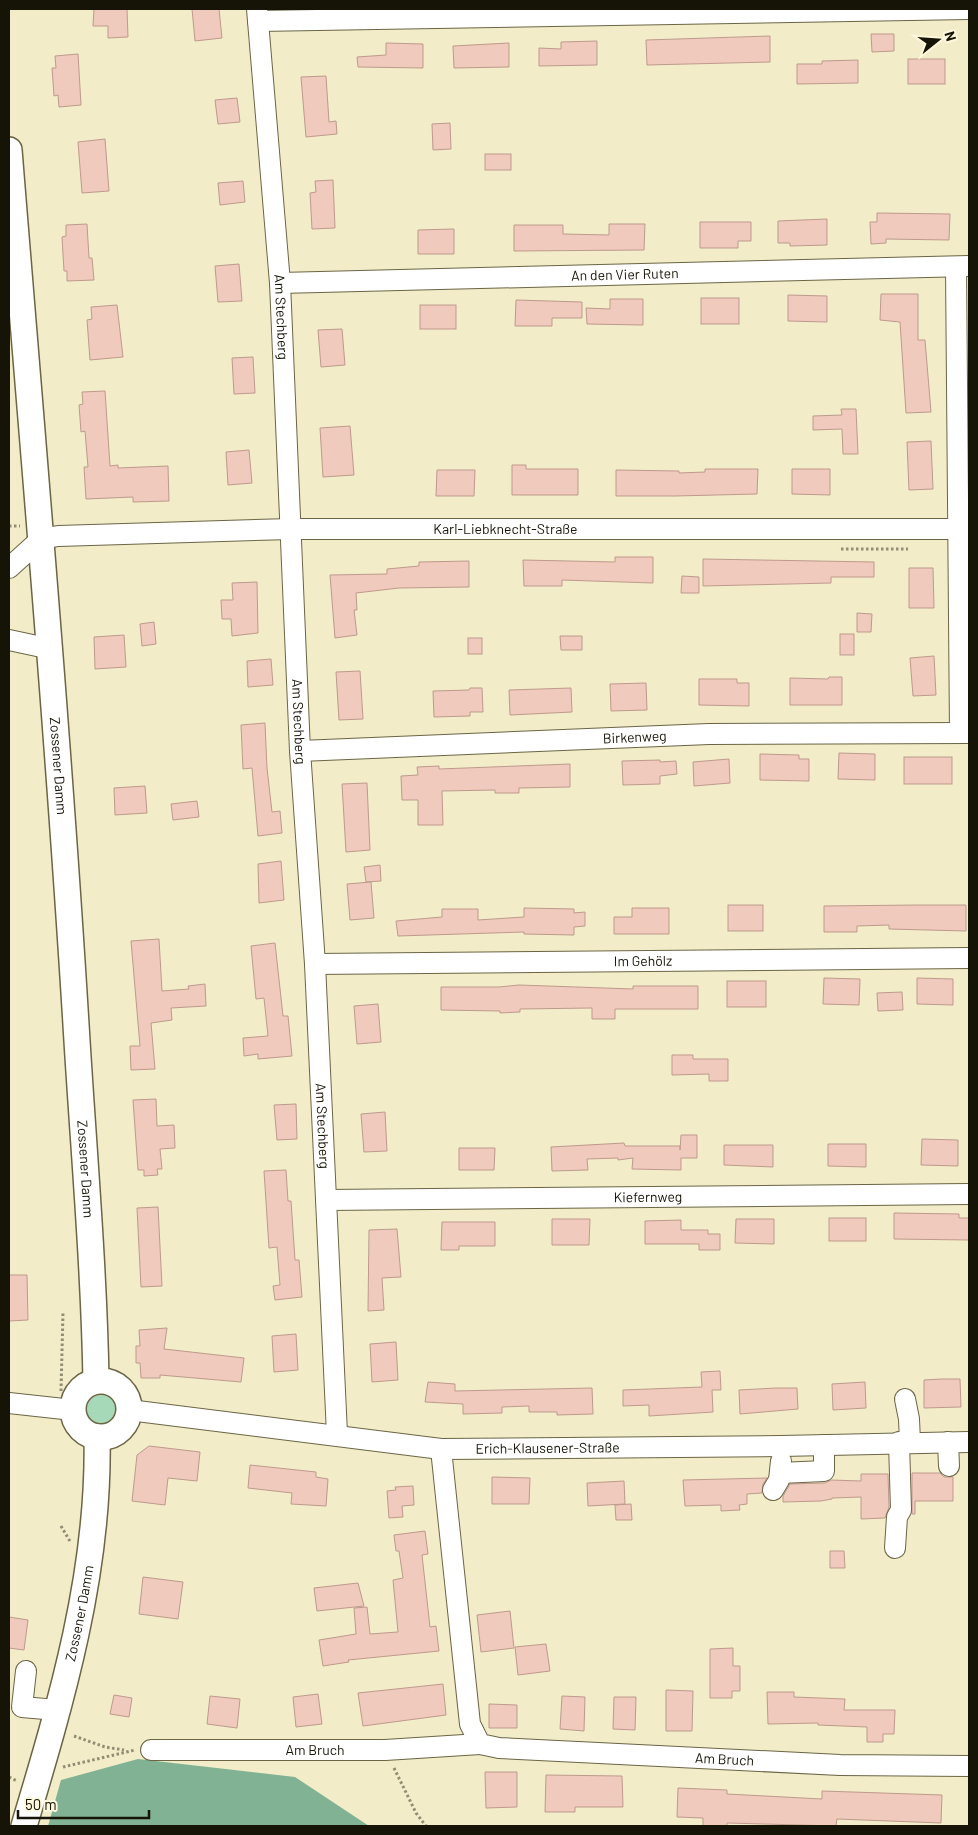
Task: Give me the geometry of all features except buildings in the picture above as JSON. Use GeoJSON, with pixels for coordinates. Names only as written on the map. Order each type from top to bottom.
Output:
{"type":"FeatureCollection","features":[{"type":"Feature","properties":{"kind":"main road","name":"Zossener Damm"},"geometry":{"type":"LineString","coordinates":[[9,150],[32,533],[51,649],[80,1085],[96,1381]]}},
{"type":"Feature","properties":{"kind":"main road"},"geometry":{"type":"LineString","coordinates":[[96,1381],[112,1383],[120,1388],[125,1394],[129,1410],[127,1419],[115,1434],[97,1437],[80,1428],[75,1420],[73,1410],[77,1395],[88,1384],[96,1381]]}},
{"type":"Feature","properties":{"kind":"main road","name":"Zossener Damm"},"geometry":{"type":"LineString","coordinates":[[24,1826],[76,1636],[94,1535],[97,1437]]}},
{"type":"Feature","properties":{"kind":"street"},"geometry":{"type":"LineString","coordinates":[[258,15],[969,10]]}},
{"type":"Feature","properties":{"kind":"street","name":"Am Stechberg"},"geometry":{"type":"LineString","coordinates":[[258,15],[280,283],[300,751],[316,964],[336,1434]]}},
{"type":"Feature","properties":{"kind":"street"},"geometry":{"type":"LineString","coordinates":[[962,267],[965,732]]}},
{"type":"Feature","properties":{"kind":"street","name":"An den Vier Ruten"},"geometry":{"type":"LineString","coordinates":[[280,283],[962,267]]}},
{"type":"Feature","properties":{"kind":"street","name":"Karl-Liebknecht-Straße"},"geometry":{"type":"LineString","coordinates":[[32,533],[58,536],[291,529],[964,529]]}},
{"type":"Feature","properties":{"kind":"street"},"geometry":{"type":"LineString","coordinates":[[9,568],[32,533]]}},
{"type":"Feature","properties":{"kind":"street"},"geometry":{"type":"LineString","coordinates":[[9,640],[38,648],[51,649]]}},
{"type":"Feature","properties":{"kind":"street","name":"Birkenweg"},"geometry":{"type":"LineString","coordinates":[[300,751],[708,734],[965,732]]}},
{"type":"Feature","properties":{"kind":"street","name":"Im Gehölz"},"geometry":{"type":"LineString","coordinates":[[316,964],[969,958]]}},
{"type":"Feature","properties":{"kind":"street","name":"Kiefernweg"},"geometry":{"type":"LineString","coordinates":[[326,1200],[969,1194]]}},
{"type":"Feature","properties":{"kind":"street"},"geometry":{"type":"LineString","coordinates":[[895,1548],[897,1517],[901,1510],[904,1442],[909,1419],[906,1399]]}},
{"type":"Feature","properties":{"kind":"street"},"geometry":{"type":"LineString","coordinates":[[9,1403],[73,1410]]}},
{"type":"Feature","properties":{"kind":"street","name":"Erich-Klausener-Straße"},"geometry":{"type":"LineString","coordinates":[[129,1410],[441,1448],[781,1446],[969,1442]]}},
{"type":"Feature","properties":{"kind":"street"},"geometry":{"type":"LineString","coordinates":[[948,1442],[948,1466]]}},
{"type":"Feature","properties":{"kind":"street"},"geometry":{"type":"LineString","coordinates":[[781,1446],[776,1482],[824,1471],[824,1445]]}},
{"type":"Feature","properties":{"kind":"street"},"geometry":{"type":"LineString","coordinates":[[441,1448],[470,1724],[480,1744]]}},
{"type":"Feature","properties":{"kind":"street"},"geometry":{"type":"LineString","coordinates":[[26,1671],[22,1707],[57,1710]]}},
{"type":"Feature","properties":{"kind":"street","name":"Am Bruch"},"geometry":{"type":"LineString","coordinates":[[151,1750],[386,1750],[480,1744],[499,1748],[830,1764],[969,1766]]}},
{"type":"Feature","properties":{"kind":"path"},"geometry":{"type":"LineString","coordinates":[[9,526],[32,533]]}},
{"type":"Feature","properties":{"kind":"path"},"geometry":{"type":"LineString","coordinates":[[62,1388],[64,1312]]}},
{"type":"Feature","properties":{"kind":"path"},"geometry":{"type":"LineString","coordinates":[[74,1736],[105,1747],[127,1750],[151,1750]]}},
{"type":"Feature","properties":{"kind":"path"},"geometry":{"type":"LineString","coordinates":[[63,1768],[127,1750]]}},
{"type":"Feature","properties":{"kind":"path"},"geometry":{"type":"LineString","coordinates":[[386,1750],[416,1813],[426,1826]]}},
{"type":"Feature","properties":{"kind":"green space"},"geometry":{"type":"Polygon","coordinates":[[[101,1395],[112,1399],[116,1410],[112,1421],[101,1425],[90,1421],[86,1410],[90,1399],[101,1395]]]}},
{"type":"Feature","properties":{"kind":"green space"},"geometry":{"type":"Polygon","coordinates":[[[138,1759],[295,1777],[369,1826],[48,1826],[61,1780],[138,1759]]]}}]}
